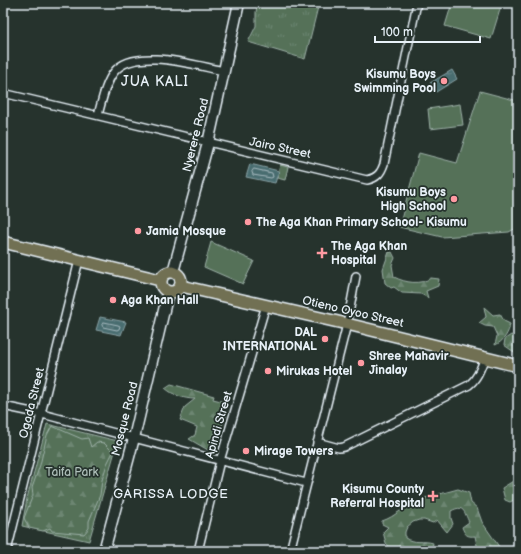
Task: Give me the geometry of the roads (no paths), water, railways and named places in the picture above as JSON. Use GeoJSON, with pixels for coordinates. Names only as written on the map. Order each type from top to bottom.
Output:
{"type":"FeatureCollection","features":[{"type":"Feature","properties":{"kind":"highway"},"geometry":{"type":"LineString","coordinates":[[3,242],[160,280]]}},
{"type":"Feature","properties":{"kind":"highway"},"geometry":{"type":"LineString","coordinates":[[173,272],[176,273],[181,279],[181,286],[176,292],[168,293],[162,288],[160,280],[165,274],[173,272]]}},
{"type":"Feature","properties":{"kind":"highway","name":"Otieno Oyoo Street"},"geometry":{"type":"LineString","coordinates":[[181,286],[347,324],[518,366]]}},
{"type":"Feature","properties":{"kind":"main road","name":"Nyerere Road"},"geometry":{"type":"LineString","coordinates":[[173,272],[208,143],[239,3]]}},
{"type":"Feature","properties":{"kind":"main road","name":"Mosque Road"},"geometry":{"type":"LineString","coordinates":[[104,551],[134,438],[168,293]]}},
{"type":"Feature","properties":{"kind":"street","name":"Jairo Street"},"geometry":{"type":"LineString","coordinates":[[3,93],[98,115],[148,129],[274,159],[300,163],[367,180],[377,176],[382,171],[384,164],[416,3]]}},
{"type":"Feature","properties":{"kind":"street"},"geometry":{"type":"LineString","coordinates":[[98,115],[110,79],[115,70],[124,64],[136,60],[166,59],[224,71]]}},
{"type":"Feature","properties":{"kind":"street","name":"Ogada Street"},"geometry":{"type":"LineString","coordinates":[[6,551],[79,260]]}},
{"type":"Feature","properties":{"kind":"street"},"geometry":{"type":"LineString","coordinates":[[290,551],[347,324],[356,276]]}},
{"type":"Feature","properties":{"kind":"street","name":"Apindi Street"},"geometry":{"type":"LineString","coordinates":[[198,551],[220,461],[266,306]]}},
{"type":"Feature","properties":{"kind":"street"},"geometry":{"type":"LineString","coordinates":[[317,442],[339,448],[344,447],[469,385],[477,376],[485,357]]}},
{"type":"Feature","properties":{"kind":"street"},"geometry":{"type":"LineString","coordinates":[[3,406],[40,414],[306,483]]}},
{"type":"Feature","properties":{"kind":"water","name":"Kisumu Boys Swimming Pool"},"geometry":{"type":"Polygon","coordinates":[[[452,70],[457,79],[436,92],[430,83],[452,70]]]}},
{"type":"Feature","properties":{"kind":"water"},"geometry":{"type":"Polygon","coordinates":[[[250,164],[279,171],[275,183],[246,177],[250,164]]]}},
{"type":"Feature","properties":{"kind":"water"},"geometry":{"type":"Polygon","coordinates":[[[100,317],[126,322],[121,335],[96,330],[100,317]]]}},
{"type":"Feature","properties":{"kind":"place","name":"Kisumu Boys Swimming Pool"},"geometry":{"type":"Point","coordinates":[444,81]}},
{"type":"Feature","properties":{"kind":"place","name":"Kisumu Boys High School"},"geometry":{"type":"Point","coordinates":[454,199]}},
{"type":"Feature","properties":{"kind":"place","name":"The Aga Khan Primary School- Kisumu"},"geometry":{"type":"Point","coordinates":[248,222]}},
{"type":"Feature","properties":{"kind":"place","name":"Jamia Mosque"},"geometry":{"type":"Point","coordinates":[138,231]}},
{"type":"Feature","properties":{"kind":"place","name":"The Aga Khan Hospital"},"geometry":{"type":"Point","coordinates":[322,253]}},
{"type":"Feature","properties":{"kind":"place","name":"Aga Khan Hall"},"geometry":{"type":"Point","coordinates":[113,300]}},
{"type":"Feature","properties":{"kind":"place","name":"DAL INTERNATIONAL"},"geometry":{"type":"Point","coordinates":[325,339]}},
{"type":"Feature","properties":{"kind":"place","name":"Shree Mahavir Jinalay"},"geometry":{"type":"Point","coordinates":[361,363]}},
{"type":"Feature","properties":{"kind":"place","name":"Mirukas Hotel"},"geometry":{"type":"Point","coordinates":[268,371]}},
{"type":"Feature","properties":{"kind":"place","name":"Mirage Towers"},"geometry":{"type":"Point","coordinates":[246,451]}},
{"type":"Feature","properties":{"kind":"place","name":"Kisumu County Referral Hospital"},"geometry":{"type":"Point","coordinates":[433,496]}},
{"type":"Feature","properties":{"kind":"district","name":"JUA KALI"},"geometry":{"type":"Point","coordinates":[155,81]}},
{"type":"Feature","properties":{"kind":"district","name":"GARISSA LODGE"},"geometry":{"type":"Point","coordinates":[171,494]}},
{"type":"Feature","properties":{"kind":"park label","name":"Taifa Park"},"geometry":{"type":"Point","coordinates":[72,472]}}]}
